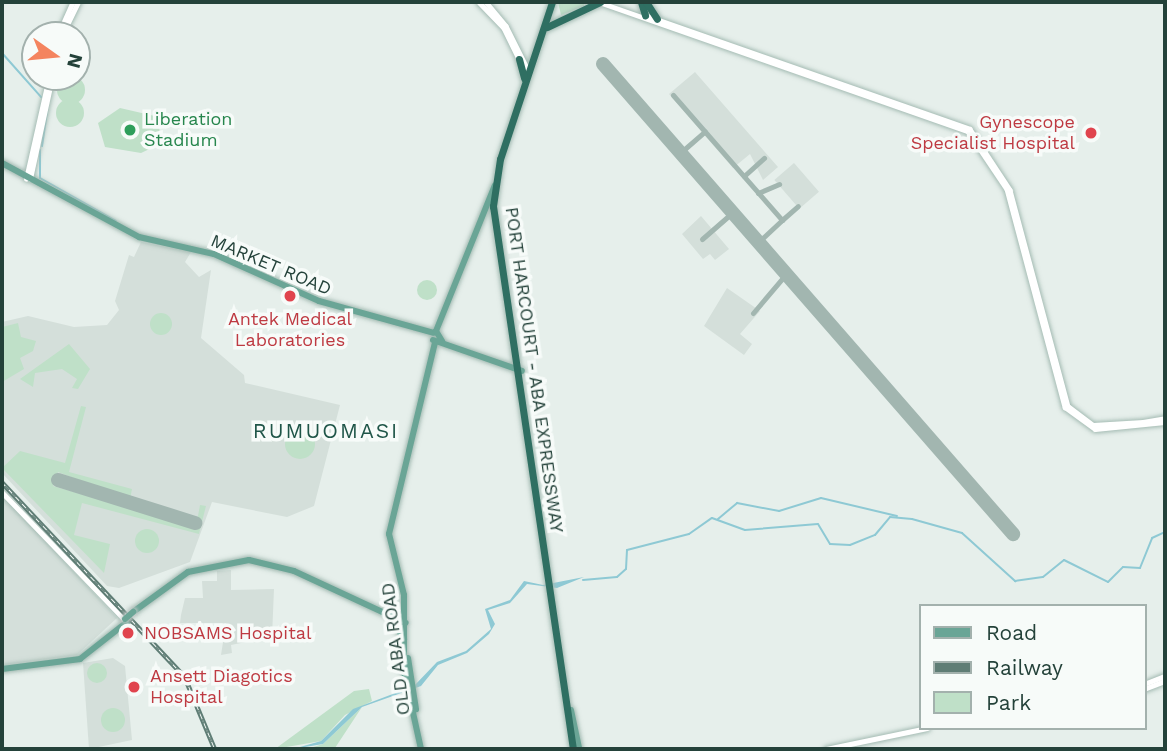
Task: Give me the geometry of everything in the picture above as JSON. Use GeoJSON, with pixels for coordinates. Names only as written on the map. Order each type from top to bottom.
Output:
{"type":"FeatureCollection","features":[{"type":"Feature","properties":{"kind":"highway"},"geometry":{"type":"LineString","coordinates":[[554,4],[557,16],[570,17],[583,13],[587,2]]}},
{"type":"Feature","properties":{"kind":"highway"},"geometry":{"type":"LineString","coordinates":[[547,27],[599,2]]}},
{"type":"Feature","properties":{"kind":"highway"},"geometry":{"type":"LineString","coordinates":[[640,2],[645,15]]}},
{"type":"Feature","properties":{"kind":"highway"},"geometry":{"type":"LineString","coordinates":[[646,2],[657,19]]}},
{"type":"Feature","properties":{"kind":"highway","name":"PORT HARCOURT - ABA EXPRESSWAY"},"geometry":{"type":"LineString","coordinates":[[496,207],[503,159],[554,4]]}},
{"type":"Feature","properties":{"kind":"highway","name":"PORT HARCOURT - ABA EXPRESSWAY"},"geometry":{"type":"LineString","coordinates":[[554,4],[526,75],[495,185],[575,749]]}},
{"type":"Feature","properties":{"kind":"highway"},"geometry":{"type":"LineString","coordinates":[[526,75],[520,57],[533,57]]}},
{"type":"Feature","properties":{"kind":"highway"},"geometry":{"type":"LineString","coordinates":[[509,368],[519,369]]}},
{"type":"Feature","properties":{"kind":"highway"},"geometry":{"type":"LineString","coordinates":[[509,368],[519,369]]}},
{"type":"Feature","properties":{"kind":"main road"},"geometry":{"type":"LineString","coordinates":[[67,21],[76,2]]}},
{"type":"Feature","properties":{"kind":"main road"},"geometry":{"type":"LineString","coordinates":[[479,2],[504,28],[520,57]]}},
{"type":"Feature","properties":{"kind":"main road"},"geometry":{"type":"LineString","coordinates":[[486,2],[520,57]]}},
{"type":"Feature","properties":{"kind":"main road"},"geometry":{"type":"LineString","coordinates":[[599,2],[972,134],[1007,189],[1065,408],[1096,429],[1165,421]]}},
{"type":"Feature","properties":{"kind":"main road"},"geometry":{"type":"LineString","coordinates":[[607,2],[970,128],[1010,190],[1068,406],[1093,425],[1143,423]]}},
{"type":"Feature","properties":{"kind":"main road"},"geometry":{"type":"LineString","coordinates":[[29,175],[47,91]]}},
{"type":"Feature","properties":{"kind":"main road","name":"MARKET ROAD"},"geometry":{"type":"LineString","coordinates":[[2,165],[29,175],[139,237],[214,254],[327,304],[438,337],[509,368]]}},
{"type":"Feature","properties":{"kind":"main road","name":"OLD ABA ROAD"},"geometry":{"type":"LineString","coordinates":[[438,337],[495,185]]}},
{"type":"Feature","properties":{"kind":"main road","name":"OLD ABA ROAD"},"geometry":{"type":"LineString","coordinates":[[409,687],[406,623],[389,530],[438,337],[484,209],[496,207]]}},
{"type":"Feature","properties":{"kind":"main road"},"geometry":{"type":"LineString","coordinates":[[2,492],[117,615],[126,620]]}},
{"type":"Feature","properties":{"kind":"main road"},"geometry":{"type":"LineString","coordinates":[[2,668],[80,659],[182,575],[249,560],[294,571],[395,622],[406,623]]}},
{"type":"Feature","properties":{"kind":"main road"},"geometry":{"type":"LineString","coordinates":[[117,615],[118,626]]}},
{"type":"Feature","properties":{"kind":"main road"},"geometry":{"type":"LineString","coordinates":[[2,668],[71,660],[126,620]]}},
{"type":"Feature","properties":{"kind":"main road"},"geometry":{"type":"LineString","coordinates":[[395,622],[405,640]]}},
{"type":"Feature","properties":{"kind":"main road","name":"OLD ABA ROAD"},"geometry":{"type":"LineString","coordinates":[[406,623],[409,687],[422,749]]}},
{"type":"Feature","properties":{"kind":"main road"},"geometry":{"type":"LineString","coordinates":[[1146,685],[1165,679]]}},
{"type":"Feature","properties":{"kind":"main road"},"geometry":{"type":"LineString","coordinates":[[833,749],[882,741],[922,730]]}},
{"type":"Feature","properties":{"kind":"main road"},"geometry":{"type":"LineString","coordinates":[[827,749],[882,741]]}},
{"type":"Feature","properties":{"kind":"shaded area"},"geometry":{"type":"Polygon","coordinates":[[[695,72],[778,167],[763,180],[750,154],[733,168],[669,94],[695,72]]]}},
{"type":"Feature","properties":{"kind":"shaded area"},"geometry":{"type":"Polygon","coordinates":[[[794,163],[819,192],[799,209],[774,180],[794,163]]]}},
{"type":"Feature","properties":{"kind":"shaded area"},"geometry":{"type":"Polygon","coordinates":[[[701,216],[729,249],[715,260],[710,254],[703,259],[682,234],[701,216]]]}},
{"type":"Feature","properties":{"kind":"shaded area"},"geometry":{"type":"Polygon","coordinates":[[[141,242],[191,252],[185,262],[199,277],[211,270],[201,338],[244,375],[245,383],[340,405],[314,506],[287,517],[212,502],[190,562],[119,588],[107,586],[2,473],[2,322],[28,316],[74,327],[107,325],[119,310],[115,301],[129,255],[134,257],[141,242]]]}},
{"type":"Feature","properties":{"kind":"shaded area"},"geometry":{"type":"Polygon","coordinates":[[[727,288],[760,311],[740,334],[752,344],[744,355],[704,326],[727,288]]]}},
{"type":"Feature","properties":{"kind":"shaded area"},"geometry":{"type":"Polygon","coordinates":[[[2,495],[117,618],[77,655],[2,665],[2,495]]]}},
{"type":"Feature","properties":{"kind":"shaded area"},"geometry":{"type":"Polygon","coordinates":[[[231,570],[231,590],[274,589],[272,637],[231,645],[232,653],[221,655],[226,623],[180,623],[185,598],[203,598],[202,581],[217,581],[217,571],[231,570]]]}},
{"type":"Feature","properties":{"kind":"shaded area"},"geometry":{"type":"Polygon","coordinates":[[[113,658],[125,666],[132,740],[89,749],[83,663],[113,658]]]}},
{"type":"Feature","properties":{"kind":"green space"},"geometry":{"type":"Polygon","coordinates":[[[558,2],[584,2],[584,6],[561,15],[558,2]]]}},
{"type":"Feature","properties":{"kind":"green space"},"geometry":{"type":"Polygon","coordinates":[[[57,91],[85,91],[77,103],[65,103],[57,91]]]}},
{"type":"Feature","properties":{"kind":"green space"},"geometry":{"type":"Polygon","coordinates":[[[70,99],[80,103],[84,113],[80,123],[70,127],[60,123],[56,113],[60,103],[70,99]]]}},
{"type":"Feature","properties":{"kind":"green space"},"geometry":{"type":"Polygon","coordinates":[[[120,108],[159,117],[160,144],[141,153],[105,147],[98,123],[120,108]]]}},
{"type":"Feature","properties":{"kind":"green space"},"geometry":{"type":"Polygon","coordinates":[[[427,280],[434,283],[437,290],[434,297],[427,300],[420,297],[417,290],[420,283],[427,280]]]}},
{"type":"Feature","properties":{"kind":"green space"},"geometry":{"type":"Polygon","coordinates":[[[161,313],[169,316],[172,324],[169,332],[161,335],[153,332],[150,324],[153,316],[161,313]]]}},
{"type":"Feature","properties":{"kind":"green space"},"geometry":{"type":"Polygon","coordinates":[[[18,323],[21,337],[36,341],[33,351],[20,358],[24,369],[2,382],[2,327],[18,323]]]}},
{"type":"Feature","properties":{"kind":"green space"},"geometry":{"type":"Polygon","coordinates":[[[69,344],[90,369],[78,389],[72,388],[77,379],[62,369],[35,373],[33,387],[20,379],[69,344]]]}},
{"type":"Feature","properties":{"kind":"green space"},"geometry":{"type":"Polygon","coordinates":[[[81,406],[86,407],[69,472],[132,489],[130,499],[58,472],[53,486],[196,527],[200,505],[206,506],[199,534],[82,503],[74,535],[110,544],[104,573],[2,468],[20,451],[65,463],[81,406]]]}},
{"type":"Feature","properties":{"kind":"green space"},"geometry":{"type":"Polygon","coordinates":[[[300,429],[311,433],[315,444],[311,455],[300,459],[289,455],[285,444],[289,433],[300,429]]]}},
{"type":"Feature","properties":{"kind":"green space"},"geometry":{"type":"Polygon","coordinates":[[[147,529],[155,533],[159,541],[155,549],[147,553],[139,549],[135,541],[139,533],[147,529]]]}},
{"type":"Feature","properties":{"kind":"green space"},"geometry":{"type":"Polygon","coordinates":[[[97,663],[104,666],[107,673],[104,680],[97,683],[90,680],[87,673],[90,666],[97,663]]]}},
{"type":"Feature","properties":{"kind":"green space"},"geometry":{"type":"Polygon","coordinates":[[[369,689],[372,701],[345,715],[321,741],[275,749],[354,691],[369,689]]]}},
{"type":"Feature","properties":{"kind":"green space"},"geometry":{"type":"Polygon","coordinates":[[[362,707],[335,748],[307,749],[323,744],[362,707]]]}},
{"type":"Feature","properties":{"kind":"green space"},"geometry":{"type":"Polygon","coordinates":[[[113,708],[124,715],[125,720],[118,731],[113,732],[102,725],[101,720],[108,709],[113,708]]]}},
{"type":"Feature","properties":{"kind":"water"},"geometry":{"type":"Polygon","coordinates":[[[584,577],[557,588],[527,584],[510,603],[488,610],[495,624],[489,634],[467,653],[438,665],[421,686],[362,707],[323,744],[293,749],[321,741],[353,709],[414,686],[437,662],[466,651],[491,629],[485,609],[510,600],[524,581],[543,585],[584,577]]]}},
{"type":"Feature","properties":{"kind":"waterway"},"geometry":{"type":"LineString","coordinates":[[2,53],[41,97]]}},
{"type":"Feature","properties":{"kind":"waterway"},"geometry":{"type":"LineString","coordinates":[[42,146],[48,105]]}},
{"type":"Feature","properties":{"kind":"waterway"},"geometry":{"type":"LineString","coordinates":[[40,150],[40,178],[116,221]]}},
{"type":"Feature","properties":{"kind":"waterway"},"geometry":{"type":"LineString","coordinates":[[718,519],[737,503],[779,511],[821,498],[897,516]]}},
{"type":"Feature","properties":{"kind":"waterway"},"geometry":{"type":"LineString","coordinates":[[583,580],[617,577],[626,569],[627,550],[689,534],[712,518],[745,530],[818,524],[830,544],[850,545],[875,535],[890,517],[912,519],[962,533],[1015,581],[1043,577],[1064,560],[1108,582],[1123,567],[1140,568],[1152,538],[1165,532]]}},
{"type":"Feature","properties":{"kind":"taxiway"},"geometry":{"type":"LineString","coordinates":[[673,95],[782,220],[758,242]]}},
{"type":"Feature","properties":{"kind":"taxiway"},"geometry":{"type":"LineString","coordinates":[[680,153],[705,131]]}},
{"type":"Feature","properties":{"kind":"taxiway"},"geometry":{"type":"LineString","coordinates":[[744,176],[764,158]]}},
{"type":"Feature","properties":{"kind":"taxiway"},"geometry":{"type":"LineString","coordinates":[[758,193],[779,184]]}},
{"type":"Feature","properties":{"kind":"taxiway"},"geometry":{"type":"LineString","coordinates":[[782,220],[798,206]]}},
{"type":"Feature","properties":{"kind":"taxiway"},"geometry":{"type":"LineString","coordinates":[[702,239],[732,213]]}},
{"type":"Feature","properties":{"kind":"taxiway"},"geometry":{"type":"LineString","coordinates":[[753,313],[786,274]]}},
{"type":"Feature","properties":{"kind":"runway"},"geometry":{"type":"LineString","coordinates":[[603,64],[1013,534]]}},
{"type":"Feature","properties":{"kind":"runway"},"geometry":{"type":"LineString","coordinates":[[58,480],[195,523]]}},
{"type":"Feature","properties":{"kind":"railway"},"geometry":{"type":"LineString","coordinates":[[2,482],[185,677],[215,749]]}},
{"type":"Feature","properties":{"kind":"place","name":"Liberation Stadium"},"geometry":{"type":"Point","coordinates":[130,130]}},
{"type":"Feature","properties":{"kind":"place","name":"Gynescope Specialist Hospital"},"geometry":{"type":"Point","coordinates":[1091,133]}},
{"type":"Feature","properties":{"kind":"place","name":"Antek Medical Laboratories"},"geometry":{"type":"Point","coordinates":[290,296]}},
{"type":"Feature","properties":{"kind":"place","name":"NOBSAMS Hospital"},"geometry":{"type":"Point","coordinates":[128,633]}},
{"type":"Feature","properties":{"kind":"place","name":"Ansett Diagotics Hospital"},"geometry":{"type":"Point","coordinates":[134,687]}},
{"type":"Feature","properties":{"kind":"district","name":"RUMUOMASI"},"geometry":{"type":"Point","coordinates":[326,431]}}]}
